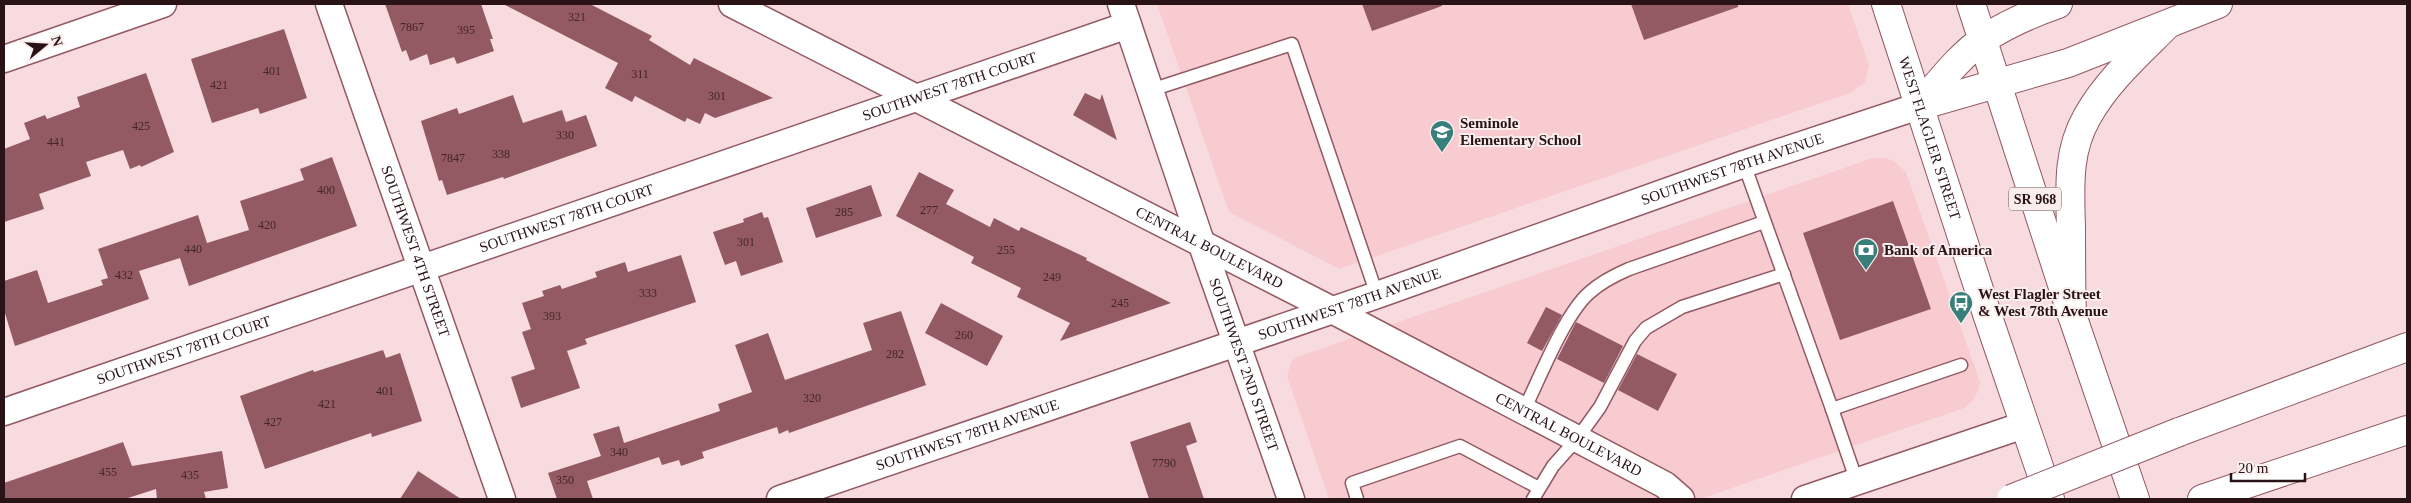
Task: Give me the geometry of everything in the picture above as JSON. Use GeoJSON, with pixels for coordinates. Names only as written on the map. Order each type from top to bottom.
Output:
{"type":"FeatureCollection","features":[{"type":"Feature","properties":{"kind":"main road","name":"WEST FLAGLER STREET"},"geometry":{"type":"LineString","coordinates":[[1886,4],[2050,499]]}},
{"type":"Feature","properties":{"kind":"main road","name":"SR 968"},"geometry":{"type":"LineString","coordinates":[[1971,4],[2072,315],[2135,499]]}},
{"type":"Feature","properties":{"kind":"main road"},"geometry":{"type":"LineString","coordinates":[[1919,106],[1950,71],[1983,40],[2004,27],[2058,4]]}},
{"type":"Feature","properties":{"kind":"main road"},"geometry":{"type":"LineString","coordinates":[[1919,106],[2068,63],[2218,4]]}},
{"type":"Feature","properties":{"kind":"main road"},"geometry":{"type":"LineString","coordinates":[[2072,315],[2069,194],[2070,164],[2077,140],[2087,117],[2108,87],[2166,25]]}},
{"type":"Feature","properties":{"kind":"main road"},"geometry":{"type":"LineString","coordinates":[[2012,499],[2179,432],[2407,346]]}},
{"type":"Feature","properties":{"kind":"main road"},"geometry":{"type":"LineString","coordinates":[[2202,499],[2407,430]]}},
{"type":"Feature","properties":{"kind":"street"},"geometry":{"type":"LineString","coordinates":[[4,60],[163,4]]}},
{"type":"Feature","properties":{"kind":"street","name":"SOUTHWEST 4TH STREET"},"geometry":{"type":"LineString","coordinates":[[329,4],[502,499]]}},
{"type":"Feature","properties":{"kind":"street","name":"CENTRAL BOULEVARD"},"geometry":{"type":"LineString","coordinates":[[732,4],[1332,310],[1523,412],[1665,484],[1681,499]]}},
{"type":"Feature","properties":{"kind":"street","name":"SOUTHWEST 78TH COURT"},"geometry":{"type":"LineString","coordinates":[[4,412],[914,98],[1125,14]]}},
{"type":"Feature","properties":{"kind":"street","name":"SOUTHWEST 2ND STREET"},"geometry":{"type":"LineString","coordinates":[[1125,14],[1202,244],[1292,499]]}},
{"type":"Feature","properties":{"kind":"street","name":"SOUTHWEST 78TH AVENUE"},"geometry":{"type":"LineString","coordinates":[[780,499],[1236,341],[1377,295],[1744,164],[1919,106]]}},
{"type":"Feature","properties":{"kind":"street"},"geometry":{"type":"LineString","coordinates":[[1805,499],[2024,424]]}},
{"type":"Feature","properties":{"kind":"lane"},"geometry":{"type":"LineString","coordinates":[[1150,90],[1292,44],[1377,295]]}},
{"type":"Feature","properties":{"kind":"lane"},"geometry":{"type":"LineString","coordinates":[[1744,164],[1857,482]]}},
{"type":"Feature","properties":{"kind":"lane"},"geometry":{"type":"LineString","coordinates":[[1523,412],[1572,312],[1589,293],[1612,277],[1629,269],[1764,222]]}},
{"type":"Feature","properties":{"kind":"lane"},"geometry":{"type":"LineString","coordinates":[[1532,499],[1553,466],[1577,439],[1600,407],[1635,341],[1646,328],[1682,307],[1784,274]]}},
{"type":"Feature","properties":{"kind":"lane"},"geometry":{"type":"LineString","coordinates":[[1832,409],[1961,365]]}},
{"type":"Feature","properties":{"kind":"lane"},"geometry":{"type":"LineString","coordinates":[[1357,499],[1352,483],[1460,446],[1539,488]]}},
{"type":"Feature","properties":{"kind":"shaded area","name":"Seminole Elementary School"},"geometry":{"type":"Polygon","coordinates":[[[1157,4],[1848,4],[1869,65],[1865,82],[1850,93],[1339,269],[1229,212],[1157,4]]]}},
{"type":"Feature","properties":{"kind":"shaded area"},"geometry":{"type":"Polygon","coordinates":[[[1873,158],[1885,158],[1894,161],[1906,172],[1980,382],[1973,400],[1964,408],[1700,499],[1329,499],[1287,376],[1291,362],[1297,357],[1873,158]]]}},
{"type":"Feature","properties":{"kind":"building"},"geometry":{"type":"Polygon","coordinates":[[[385,4],[481,4],[493,39],[490,39],[494,51],[457,64],[454,57],[430,65],[427,54],[410,61],[406,50],[402,52],[385,4]]]}},
{"type":"Feature","properties":{"kind":"building"},"geometry":{"type":"Polygon","coordinates":[[[503,4],[590,4],[652,36],[649,40],[690,65],[694,58],[773,98],[715,118],[705,113],[700,124],[687,118],[685,122],[635,96],[632,102],[605,88],[618,63],[503,4]]]}},
{"type":"Feature","properties":{"kind":"building"},"geometry":{"type":"Polygon","coordinates":[[[1362,4],[1441,4],[1442,6],[1372,31],[1362,4]]]}},
{"type":"Feature","properties":{"kind":"building"},"geometry":{"type":"Polygon","coordinates":[[[1631,4],[1738,4],[1738,7],[1644,40],[1631,4]]]}},
{"type":"Feature","properties":{"kind":"building"},"geometry":{"type":"Polygon","coordinates":[[[284,29],[307,98],[260,114],[258,108],[212,123],[191,59],[284,29]]]}},
{"type":"Feature","properties":{"kind":"building"},"geometry":{"type":"Polygon","coordinates":[[[146,73],[174,152],[141,167],[140,165],[130,169],[123,150],[86,162],[91,176],[39,194],[44,209],[4,222],[4,149],[30,139],[24,123],[45,115],[47,119],[80,107],[77,97],[146,73]]]}},
{"type":"Feature","properties":{"kind":"building"},"geometry":{"type":"Polygon","coordinates":[[[1085,93],[1100,100],[1102,94],[1117,140],[1073,115],[1085,93]]]}},
{"type":"Feature","properties":{"kind":"building"},"geometry":{"type":"Polygon","coordinates":[[[513,95],[523,123],[562,110],[566,122],[586,115],[597,146],[504,179],[503,177],[447,195],[442,180],[439,181],[421,121],[457,108],[459,114],[513,95]]]}},
{"type":"Feature","properties":{"kind":"building"},"geometry":{"type":"Polygon","coordinates":[[[332,157],[357,226],[189,286],[180,258],[139,271],[149,299],[15,346],[4,310],[4,281],[37,270],[48,303],[103,285],[101,280],[108,278],[98,249],[198,215],[207,243],[249,230],[240,201],[304,180],[300,169],[332,157]]]}},
{"type":"Feature","properties":{"kind":"building"},"geometry":{"type":"Polygon","coordinates":[[[919,172],[954,190],[946,204],[990,227],[994,218],[1019,231],[1021,227],[1087,258],[1086,260],[1171,303],[1060,341],[1070,323],[1017,297],[1021,288],[971,263],[974,257],[896,216],[919,172]]]}},
{"type":"Feature","properties":{"kind":"building"},"geometry":{"type":"Polygon","coordinates":[[[871,185],[882,216],[816,238],[806,208],[871,185]]]}},
{"type":"Feature","properties":{"kind":"building","name":"Bank of America"},"geometry":{"type":"Polygon","coordinates":[[[1893,201],[1931,309],[1840,340],[1803,233],[1893,201]]]}},
{"type":"Feature","properties":{"kind":"building"},"geometry":{"type":"Polygon","coordinates":[[[762,212],[764,218],[768,217],[783,262],[741,276],[736,261],[725,265],[713,232],[744,222],[743,219],[762,212]]]}},
{"type":"Feature","properties":{"kind":"building"},"geometry":{"type":"Polygon","coordinates":[[[681,255],[696,302],[585,339],[587,344],[567,351],[580,388],[521,408],[511,377],[535,369],[522,332],[531,329],[522,303],[544,296],[542,291],[560,285],[562,289],[597,277],[595,272],[625,262],[628,272],[681,255]]]}},
{"type":"Feature","properties":{"kind":"building"},"geometry":{"type":"Polygon","coordinates":[[[941,303],[1003,336],[987,366],[925,333],[941,303]]]}},
{"type":"Feature","properties":{"kind":"building"},"geometry":{"type":"Polygon","coordinates":[[[1546,307],[1562,315],[1542,351],[1527,343],[1546,307]]]}},
{"type":"Feature","properties":{"kind":"building"},"geometry":{"type":"Polygon","coordinates":[[[901,311],[926,385],[789,433],[788,430],[779,434],[777,427],[702,452],[704,458],[681,466],[679,460],[662,465],[659,457],[587,481],[593,499],[557,499],[548,473],[601,456],[593,434],[619,426],[624,443],[720,411],[718,404],[752,392],[735,345],[768,333],[785,380],[872,350],[863,323],[901,311]]]}},
{"type":"Feature","properties":{"kind":"building"},"geometry":{"type":"Polygon","coordinates":[[[1576,322],[1623,346],[1604,383],[1557,359],[1576,322]]]}},
{"type":"Feature","properties":{"kind":"building"},"geometry":{"type":"Polygon","coordinates":[[[383,350],[386,358],[400,353],[422,421],[372,437],[371,433],[265,469],[240,396],[313,370],[314,372],[383,350]]]}},
{"type":"Feature","properties":{"kind":"building"},"geometry":{"type":"Polygon","coordinates":[[[1637,354],[1677,374],[1658,411],[1618,390],[1637,354]]]}},
{"type":"Feature","properties":{"kind":"building"},"geometry":{"type":"Polygon","coordinates":[[[1190,422],[1197,442],[1186,446],[1204,499],[1149,499],[1130,442],[1190,422]]]}},
{"type":"Feature","properties":{"kind":"building"},"geometry":{"type":"Polygon","coordinates":[[[123,442],[132,466],[222,451],[228,488],[204,492],[206,499],[157,499],[156,489],[125,499],[4,499],[4,483],[123,442]]]}},
{"type":"Feature","properties":{"kind":"building"},"geometry":{"type":"Polygon","coordinates":[[[418,471],[461,499],[400,499],[418,471]]]}},
{"type":"Feature","properties":{"kind":"place","name":"Seminole Elementary School"},"geometry":{"type":"Point","coordinates":[1442,153]}},
{"type":"Feature","properties":{"kind":"place","name":"Bank of America"},"geometry":{"type":"Point","coordinates":[1866,271]}},
{"type":"Feature","properties":{"kind":"place","name":"West Flagler Street & West 78th Avenue"},"geometry":{"type":"Point","coordinates":[1961,324]}}]}
